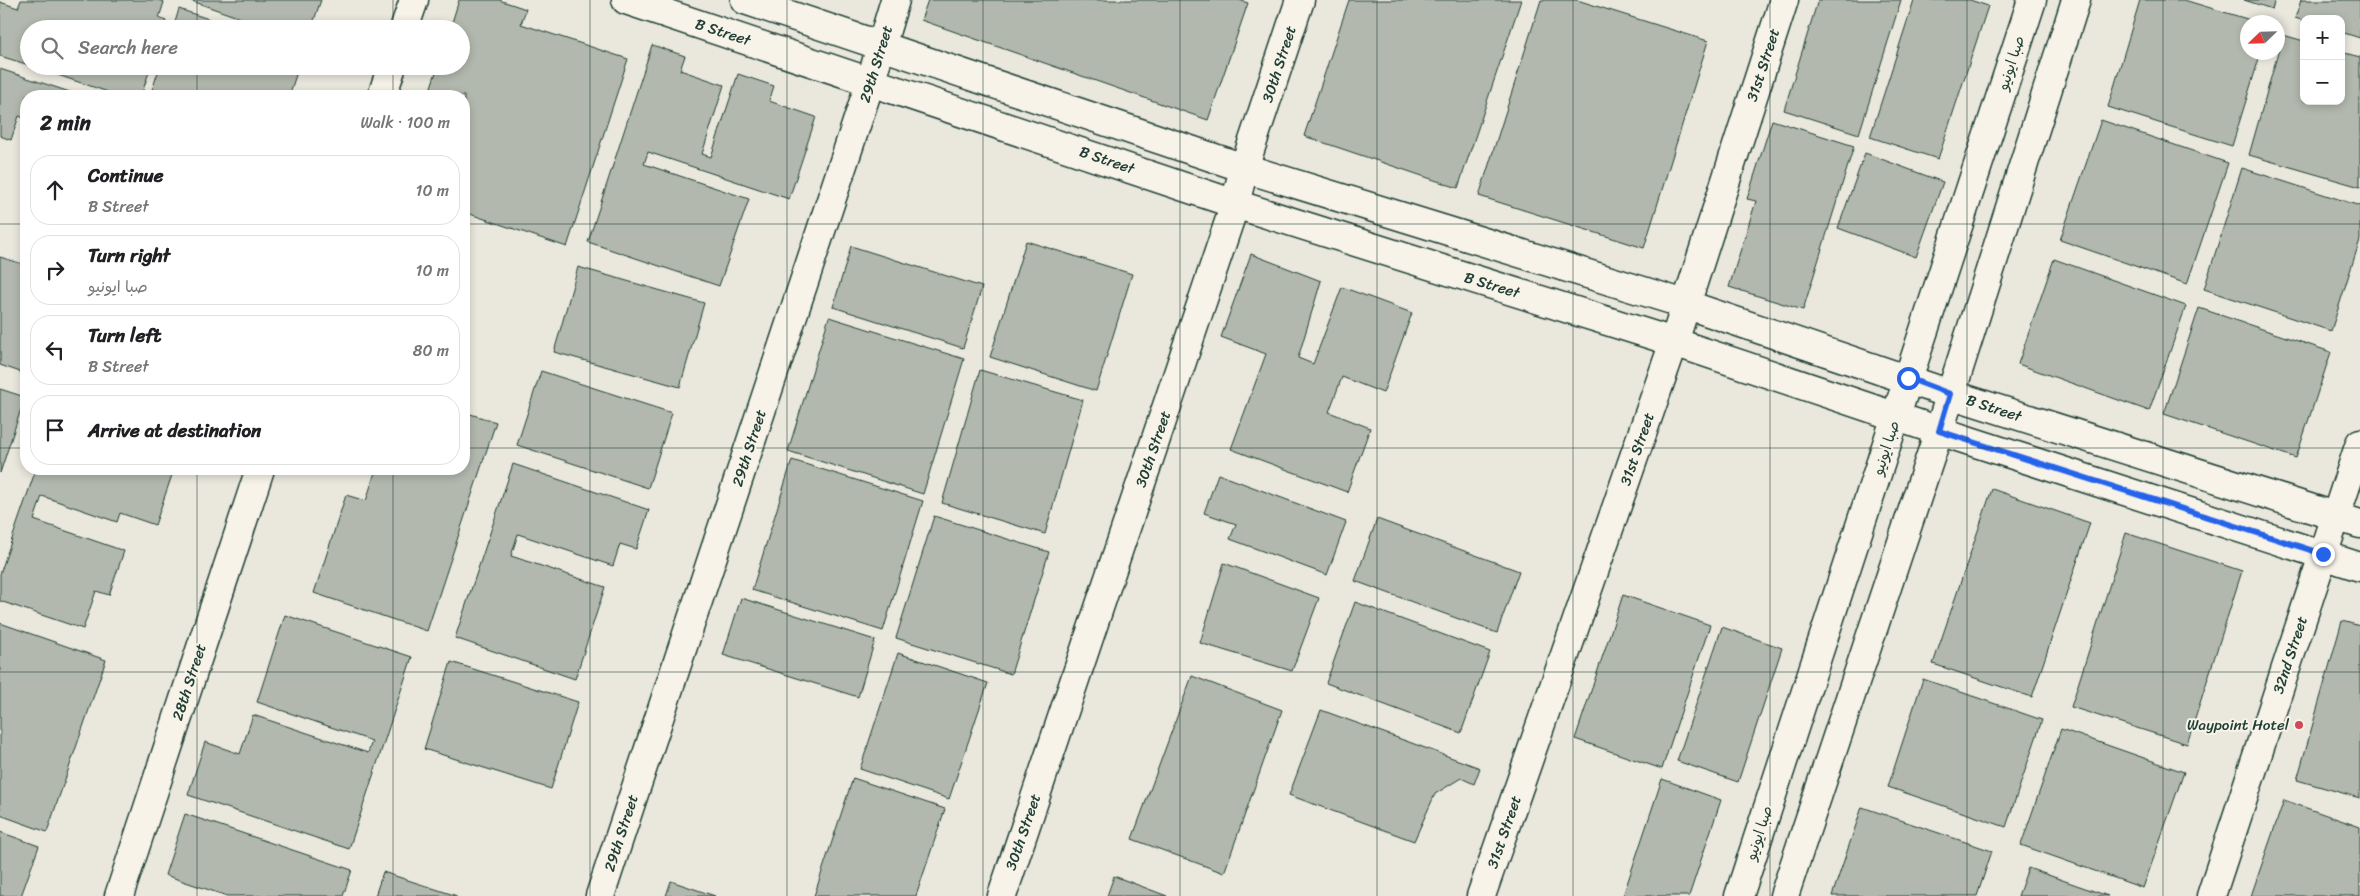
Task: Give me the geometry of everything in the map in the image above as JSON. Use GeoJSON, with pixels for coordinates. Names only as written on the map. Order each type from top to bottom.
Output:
{"type":"FeatureCollection","features":[{"type":"Feature","properties":{"kind":"street"},"geometry":{"type":"LineString","coordinates":[[407,20],[414,0]]}},
{"type":"Feature","properties":{"kind":"street","name":"B Street"},"geometry":{"type":"LineString","coordinates":[[626,0],[871,80],[1235,204],[1674,342],[1939,431],[2360,567]]}},
{"type":"Feature","properties":{"kind":"street","name":"B Street"},"geometry":{"type":"LineString","coordinates":[[745,0],[1244,168],[1685,304],[1908,378],[1950,394],[2348,520]]}},
{"type":"Feature","properties":{"kind":"street","name":"29th Street"},"geometry":{"type":"LineString","coordinates":[[600,896],[871,80],[895,0]]}},
{"type":"Feature","properties":{"kind":"street","name":"30th Street"},"geometry":{"type":"LineString","coordinates":[[1002,896],[1235,204],[1244,168],[1300,0]]}},
{"type":"Feature","properties":{"kind":"street","name":"31st Street"},"geometry":{"type":"LineString","coordinates":[[1481,896],[1674,342],[1784,0]]}},
{"type":"Feature","properties":{"kind":"street","name":"صبا ایونیو"},"geometry":{"type":"LineString","coordinates":[[1739,896],[2032,0]]}},
{"type":"Feature","properties":{"kind":"street"},"geometry":{"type":"LineString","coordinates":[[1784,896],[1939,431],[2076,0]]}},
{"type":"Feature","properties":{"kind":"street"},"geometry":{"type":"LineString","coordinates":[[384,90],[389,75]]}},
{"type":"Feature","properties":{"kind":"street","name":"32nd Street"},"geometry":{"type":"LineString","coordinates":[[2211,896],[2323,554],[2348,520],[2360,442]]}},
{"type":"Feature","properties":{"kind":"street","name":"28th Street"},"geometry":{"type":"LineString","coordinates":[[119,896],[258,475]]}},
{"type":"Feature","properties":{"kind":"building"},"geometry":{"type":"Polygon","coordinates":[[[21,0],[158,0],[164,2],[159,18],[164,20],[20,20],[20,62],[0,56],[0,2],[18,8],[21,0]]]}},
{"type":"Feature","properties":{"kind":"building"},"geometry":{"type":"Polygon","coordinates":[[[189,0],[321,0],[314,20],[246,20],[189,0]]]}},
{"type":"Feature","properties":{"kind":"building"},"geometry":{"type":"Polygon","coordinates":[[[459,0],[499,0],[526,9],[521,24],[628,59],[567,247],[470,214],[470,90],[430,90],[435,75],[470,75],[470,20],[453,20],[459,0]]]}},
{"type":"Feature","properties":{"kind":"building"},"geometry":{"type":"Polygon","coordinates":[[[928,0],[1239,0],[1248,3],[1208,120],[921,20],[928,0]]]}},
{"type":"Feature","properties":{"kind":"building"},"geometry":{"type":"Polygon","coordinates":[[[1349,0],[1521,0],[1458,188],[1304,136],[1349,0]]]}},
{"type":"Feature","properties":{"kind":"building"},"geometry":{"type":"Polygon","coordinates":[[[1541,0],[1577,0],[1708,41],[1644,248],[1479,196],[1541,0]]]}},
{"type":"Feature","properties":{"kind":"building"},"geometry":{"type":"Polygon","coordinates":[[[1818,0],[1901,0],[1859,134],[1784,110],[1818,0]]]}},
{"type":"Feature","properties":{"kind":"building"},"geometry":{"type":"Polygon","coordinates":[[[1914,0],[1970,0],[1988,6],[1938,159],[1870,137],[1914,0]]]}},
{"type":"Feature","properties":{"kind":"building"},"geometry":{"type":"Polygon","coordinates":[[[2140,0],[2184,0],[2240,17],[2240,60],[2259,60],[2232,146],[2108,107],[2140,0]]]}},
{"type":"Feature","properties":{"kind":"building"},"geometry":{"type":"Polygon","coordinates":[[[2244,0],[2275,0],[2272,9],[2244,0]]]}},
{"type":"Feature","properties":{"kind":"building"},"geometry":{"type":"Polygon","coordinates":[[[2301,0],[2360,0],[2360,38],[2345,33],[2345,15],[2300,15],[2300,20],[2295,18],[2301,0]]]}},
{"type":"Feature","properties":{"kind":"building"},"geometry":{"type":"Polygon","coordinates":[[[179,9],[211,20],[176,20],[179,9]]]}},
{"type":"Feature","properties":{"kind":"building"},"geometry":{"type":"Polygon","coordinates":[[[2285,36],[2300,40],[2300,105],[2345,105],[2345,53],[2360,57],[2360,187],[2249,155],[2276,60],[2285,60],[2285,36]]]}},
{"type":"Feature","properties":{"kind":"building"},"geometry":{"type":"Polygon","coordinates":[[[652,45],[685,56],[680,70],[724,85],[702,154],[711,157],[738,74],[774,86],[769,101],[816,117],[789,199],[648,152],[644,164],[749,199],[719,286],[588,242],[652,45]]]}},
{"type":"Feature","properties":{"kind":"building"},"geometry":{"type":"Polygon","coordinates":[[[0,69],[64,90],[20,90],[20,116],[11,140],[0,136],[0,69]]]}},
{"type":"Feature","properties":{"kind":"building"},"geometry":{"type":"Polygon","coordinates":[[[58,75],[148,75],[143,90],[102,90],[58,75]]]}},
{"type":"Feature","properties":{"kind":"building"},"geometry":{"type":"Polygon","coordinates":[[[157,75],[296,75],[291,90],[152,90],[157,75]]]}},
{"type":"Feature","properties":{"kind":"building"},"geometry":{"type":"Polygon","coordinates":[[[1772,120],[1854,146],[1803,310],[1729,287],[1756,201],[1747,199],[1772,120]]]}},
{"type":"Feature","properties":{"kind":"building"},"geometry":{"type":"Polygon","coordinates":[[[2101,120],[2228,163],[2187,284],[2060,240],[2101,120]]]}},
{"type":"Feature","properties":{"kind":"building"},"geometry":{"type":"Polygon","coordinates":[[[1865,153],[1943,182],[1916,257],[1838,228],[1865,153]]]}},
{"type":"Feature","properties":{"kind":"building"},"geometry":{"type":"Polygon","coordinates":[[[2242,168],[2360,206],[2360,240],[2331,331],[2204,289],[2242,168]]]}},
{"type":"Feature","properties":{"kind":"building"},"geometry":{"type":"Polygon","coordinates":[[[1026,241],[1132,274],[1096,391],[990,357],[1026,241]]]}},
{"type":"Feature","properties":{"kind":"building"},"geometry":{"type":"Polygon","coordinates":[[[851,246],[982,287],[963,348],[833,307],[851,246]]]}},
{"type":"Feature","properties":{"kind":"building"},"geometry":{"type":"Polygon","coordinates":[[[1251,254],[1321,281],[1298,358],[1313,364],[1342,287],[1412,313],[1383,393],[1342,377],[1329,412],[1370,428],[1347,492],[1231,449],[1266,354],[1221,337],[1251,254]]]}},
{"type":"Feature","properties":{"kind":"building"},"geometry":{"type":"Polygon","coordinates":[[[0,257],[20,263],[20,372],[0,365],[0,257]]]}},
{"type":"Feature","properties":{"kind":"building"},"geometry":{"type":"Polygon","coordinates":[[[2054,259],[2186,306],[2149,411],[2018,364],[2054,259]]]}},
{"type":"Feature","properties":{"kind":"building"},"geometry":{"type":"Polygon","coordinates":[[[578,267],[704,303],[680,387],[554,352],[578,267]]]}},
{"type":"Feature","properties":{"kind":"building"},"geometry":{"type":"Polygon","coordinates":[[[2199,308],[2331,352],[2296,458],[2164,414],[2199,308]]]}},
{"type":"Feature","properties":{"kind":"building"},"geometry":{"type":"Polygon","coordinates":[[[829,317],[964,359],[923,494],[788,451],[829,317]]]}},
{"type":"Feature","properties":{"kind":"building"},"geometry":{"type":"Polygon","coordinates":[[[980,370],[1083,400],[1045,534],[942,503],[980,370]]]}},
{"type":"Feature","properties":{"kind":"building"},"geometry":{"type":"Polygon","coordinates":[[[541,371],[672,413],[648,488],[517,445],[541,371]]]}},
{"type":"Feature","properties":{"kind":"building"},"geometry":{"type":"Polygon","coordinates":[[[0,389],[20,395],[20,412],[0,473],[0,389]]]}},
{"type":"Feature","properties":{"kind":"building"},"geometry":{"type":"Polygon","coordinates":[[[470,414],[496,422],[427,631],[314,593],[346,495],[366,501],[374,475],[470,475],[470,414]]]}},
{"type":"Feature","properties":{"kind":"building"},"geometry":{"type":"Polygon","coordinates":[[[792,460],[923,501],[883,631],[752,590],[792,460]]]}},
{"type":"Feature","properties":{"kind":"building"},"geometry":{"type":"Polygon","coordinates":[[[513,464],[649,510],[636,549],[620,544],[613,566],[518,534],[511,556],[605,587],[575,679],[455,638],[513,464]]]}},
{"type":"Feature","properties":{"kind":"building"},"geometry":{"type":"Polygon","coordinates":[[[1218,474],[1346,522],[1327,575],[1230,539],[1236,524],[1204,513],[1218,474]]]}},
{"type":"Feature","properties":{"kind":"building"},"geometry":{"type":"Polygon","coordinates":[[[34,475],[172,475],[155,525],[120,513],[117,522],[42,496],[34,520],[124,551],[109,595],[96,591],[83,629],[0,601],[0,574],[34,475]]]}},
{"type":"Feature","properties":{"kind":"building"},"geometry":{"type":"Polygon","coordinates":[[[1992,489],[2090,523],[2032,697],[1933,664],[1992,489]]]}},
{"type":"Feature","properties":{"kind":"building"},"geometry":{"type":"Polygon","coordinates":[[[934,516],[1049,552],[1011,674],[896,638],[934,516]]]}},
{"type":"Feature","properties":{"kind":"building"},"geometry":{"type":"Polygon","coordinates":[[[1377,519],[1519,571],[1497,633],[1355,581],[1377,519]]]}},
{"type":"Feature","properties":{"kind":"building"},"geometry":{"type":"Polygon","coordinates":[[[2126,533],[2242,571],[2187,744],[2071,707],[2126,533]]]}},
{"type":"Feature","properties":{"kind":"building"},"geometry":{"type":"Polygon","coordinates":[[[1224,563],[1319,598],[1292,671],[1200,643],[1224,563]]]}},
{"type":"Feature","properties":{"kind":"building"},"geometry":{"type":"Polygon","coordinates":[[[1623,595],[1710,625],[1662,769],[1575,739],[1623,595]]]}},
{"type":"Feature","properties":{"kind":"building"},"geometry":{"type":"Polygon","coordinates":[[[741,598],[875,640],[858,697],[723,655],[741,598]]]}},
{"type":"Feature","properties":{"kind":"building"},"geometry":{"type":"Polygon","coordinates":[[[1355,602],[1490,652],[1461,733],[1326,683],[1355,602]]]}},
{"type":"Feature","properties":{"kind":"building"},"geometry":{"type":"Polygon","coordinates":[[[285,615],[412,657],[349,849],[188,795],[205,742],[240,754],[253,715],[368,753],[372,741],[257,702],[285,615]]]}},
{"type":"Feature","properties":{"kind":"building"},"geometry":{"type":"Polygon","coordinates":[[[2342,621],[2360,626],[2360,798],[2297,780],[2342,621]]]}},
{"type":"Feature","properties":{"kind":"building"},"geometry":{"type":"Polygon","coordinates":[[[0,623],[106,660],[47,832],[0,815],[0,623]]]}},
{"type":"Feature","properties":{"kind":"building"},"geometry":{"type":"Polygon","coordinates":[[[1722,627],[1782,648],[1738,782],[1677,761],[1722,627]]]}},
{"type":"Feature","properties":{"kind":"building"},"geometry":{"type":"Polygon","coordinates":[[[898,653],[988,683],[949,799],[860,769],[898,653]]]}},
{"type":"Feature","properties":{"kind":"building"},"geometry":{"type":"Polygon","coordinates":[[[451,662],[578,702],[551,789],[424,749],[451,662]]]}},
{"type":"Feature","properties":{"kind":"building"},"geometry":{"type":"Polygon","coordinates":[[[1192,676],[1282,710],[1224,873],[1132,839],[1192,676]]]}},
{"type":"Feature","properties":{"kind":"building"},"geometry":{"type":"Polygon","coordinates":[[[1923,679],[2042,720],[2006,827],[1888,787],[1923,679]]]}},
{"type":"Feature","properties":{"kind":"building"},"geometry":{"type":"Polygon","coordinates":[[[1321,710],[1480,768],[1474,784],[1461,778],[1435,794],[1414,841],[1289,795],[1321,710]]]}},
{"type":"Feature","properties":{"kind":"building"},"geometry":{"type":"Polygon","coordinates":[[[2061,729],[2184,772],[2143,888],[2021,845],[2061,729]]]}},
{"type":"Feature","properties":{"kind":"building"},"geometry":{"type":"Polygon","coordinates":[[[853,778],[945,809],[916,896],[814,896],[853,778]]]}},
{"type":"Feature","properties":{"kind":"building"},"geometry":{"type":"Polygon","coordinates":[[[1662,779],[1721,800],[1689,896],[1623,896],[1662,779]]]}},
{"type":"Feature","properties":{"kind":"building"},"geometry":{"type":"Polygon","coordinates":[[[2284,800],[2360,827],[2360,896],[2251,896],[2284,800]]]}},
{"type":"Feature","properties":{"kind":"building"},"geometry":{"type":"Polygon","coordinates":[[[1862,807],[1992,851],[1977,896],[1832,896],[1862,807]]]}},
{"type":"Feature","properties":{"kind":"building"},"geometry":{"type":"Polygon","coordinates":[[[185,814],[352,870],[343,896],[227,896],[165,875],[185,814]]]}},
{"type":"Feature","properties":{"kind":"building"},"geometry":{"type":"Polygon","coordinates":[[[0,832],[39,846],[21,896],[0,896],[0,832]]]}},
{"type":"Feature","properties":{"kind":"building"},"geometry":{"type":"Polygon","coordinates":[[[2028,868],[2108,896],[2018,896],[2028,868]]]}},
{"type":"Feature","properties":{"kind":"building"},"geometry":{"type":"Polygon","coordinates":[[[383,872],[457,896],[375,896],[383,872]]]}},
{"type":"Feature","properties":{"kind":"building"},"geometry":{"type":"Polygon","coordinates":[[[1114,876],[1167,896],[1107,896],[1114,876]]]}},
{"type":"Feature","properties":{"kind":"building"},"geometry":{"type":"Polygon","coordinates":[[[671,881],[715,896],[666,896],[671,881]]]}},
{"type":"Feature","properties":{"kind":"place","name":"Waypoint Hotel"},"geometry":{"type":"Point","coordinates":[2299,725]}},
{"type":"Feature","properties":{"kind":"route"},"geometry":{"type":"LineString","coordinates":[[1908,378],[1950,394],[1939,431],[2323,554]]}}]}
